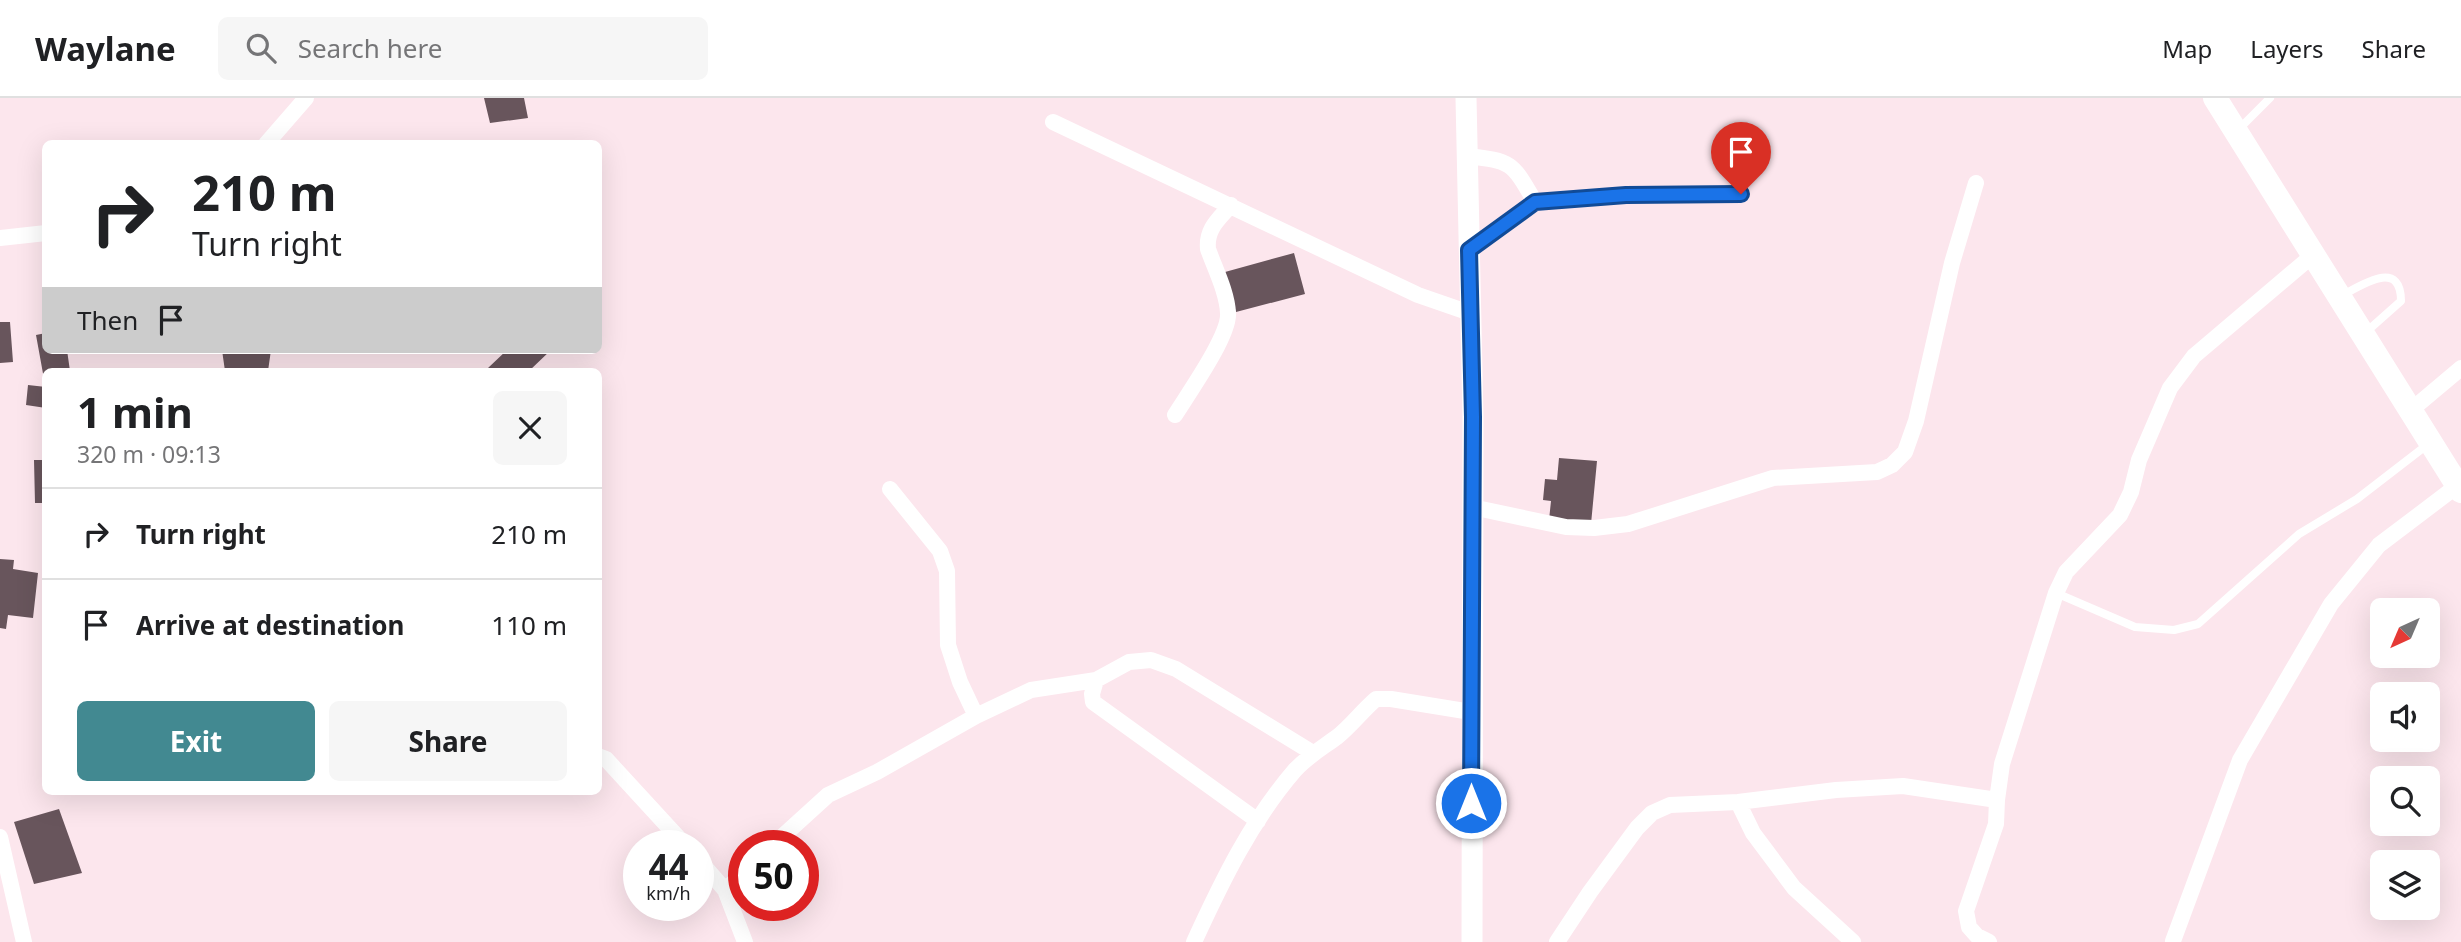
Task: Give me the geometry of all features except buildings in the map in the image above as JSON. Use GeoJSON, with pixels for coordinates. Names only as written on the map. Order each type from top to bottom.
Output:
{"type":"FeatureCollection","features":[{"type":"Feature","properties":{"kind":"main road"},"geometry":{"type":"LineString","coordinates":[[1466,98],[1472,507],[1472,942]]}},
{"type":"Feature","properties":{"kind":"main road"},"geometry":{"type":"LineString","coordinates":[[2215,98],[2312,256],[2454,477]]}},
{"type":"Feature","properties":{"kind":"street"},"geometry":{"type":"LineString","coordinates":[[269,140],[306,98]]}},
{"type":"Feature","properties":{"kind":"street"},"geometry":{"type":"LineString","coordinates":[[1053,122],[1418,295],[1470,313]]}},
{"type":"Feature","properties":{"kind":"street"},"geometry":{"type":"LineString","coordinates":[[1467,156],[1503,160],[1520,176],[1535,202]]}},
{"type":"Feature","properties":{"kind":"street"},"geometry":{"type":"LineString","coordinates":[[1472,507],[1566,527],[1594,528],[1628,524],[1773,478],[1877,472],[1892,465],[1905,452],[1916,421],[1952,264],[1976,183]]}},
{"type":"Feature","properties":{"kind":"street"},"geometry":{"type":"LineString","coordinates":[[1469,250],[1535,202],[1626,195],[1741,194]]}},
{"type":"Feature","properties":{"kind":"street"},"geometry":{"type":"LineString","coordinates":[[1175,415],[1215,350],[1226,326],[1229,314],[1207,239],[1210,229],[1231,205]]}},
{"type":"Feature","properties":{"kind":"street"},"geometry":{"type":"LineString","coordinates":[[0,237],[42,233]]}},
{"type":"Feature","properties":{"kind":"street"},"geometry":{"type":"LineString","coordinates":[[1989,942],[1977,936],[1969,926],[1966,911],[1996,824],[2002,764],[2056,593],[2066,572],[2120,515],[2131,492],[2139,460],[2170,388],[2194,356],[2312,256]]}},
{"type":"Feature","properties":{"kind":"street"},"geometry":{"type":"LineString","coordinates":[[2410,411],[2461,368]]}},
{"type":"Feature","properties":{"kind":"street"},"geometry":{"type":"LineString","coordinates":[[2175,942],[2240,760],[2331,604],[2379,545],[2454,477]]}},
{"type":"Feature","properties":{"kind":"street"},"geometry":{"type":"LineString","coordinates":[[890,489],[940,551],[947,571],[948,645],[960,682],[976,716]]}},
{"type":"Feature","properties":{"kind":"street"},"geometry":{"type":"LineString","coordinates":[[790,830],[828,795],[899,760],[976,716],[1031,690],[1096,680],[1129,662],[1151,660],[1176,669],[1313,753]]}},
{"type":"Feature","properties":{"kind":"street"},"geometry":{"type":"LineString","coordinates":[[1096,680],[1093,702],[1101,709],[1258,821]]}},
{"type":"Feature","properties":{"kind":"street"},"geometry":{"type":"LineString","coordinates":[[1194,942],[1222,882],[1258,821],[1295,770],[1339,735],[1376,699],[1471,712]]}},
{"type":"Feature","properties":{"kind":"street"},"geometry":{"type":"LineString","coordinates":[[602,758],[671,830]]}},
{"type":"Feature","properties":{"kind":"street"},"geometry":{"type":"LineString","coordinates":[[1557,942],[1637,828],[1651,813],[1670,806],[1903,786],[1997,800]]}},
{"type":"Feature","properties":{"kind":"street"},"geometry":{"type":"LineString","coordinates":[[1738,802],[1754,833],[1794,888],[1853,942]]}},
{"type":"Feature","properties":{"kind":"street"},"geometry":{"type":"LineString","coordinates":[[0,837],[24,942]]}},
{"type":"Feature","properties":{"kind":"street"},"geometry":{"type":"LineString","coordinates":[[714,877],[725,890],[745,942]]}},
{"type":"Feature","properties":{"kind":"street"},"geometry":{"type":"LineString","coordinates":[[725,890],[728,887]]}},
{"type":"Feature","properties":{"kind":"lane"},"geometry":{"type":"LineString","coordinates":[[2236,132],[2270,98]]}},
{"type":"Feature","properties":{"kind":"lane"},"geometry":{"type":"LineString","coordinates":[[2338,297],[2378,277],[2396,282],[2401,290],[2401,301],[2363,335]]}},
{"type":"Feature","properties":{"kind":"lane"},"geometry":{"type":"LineString","coordinates":[[2056,593],[2135,627],[2174,630],[2198,624],[2299,534],[2357,499],[2430,443]]}},
{"type":"Feature","properties":{"kind":"route"},"geometry":{"type":"LineString","coordinates":[[1471,803],[1473,417],[1469,250],[1535,202],[1626,195],[1741,194]]}}]}
